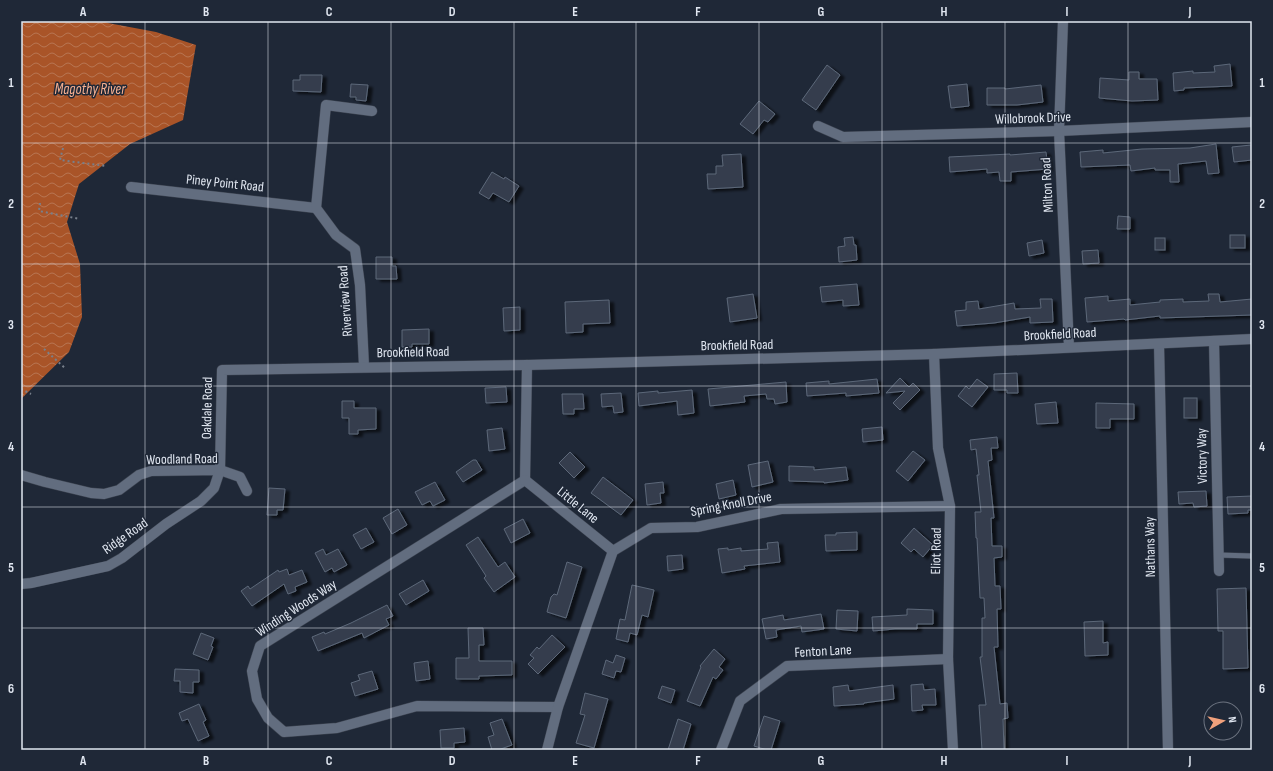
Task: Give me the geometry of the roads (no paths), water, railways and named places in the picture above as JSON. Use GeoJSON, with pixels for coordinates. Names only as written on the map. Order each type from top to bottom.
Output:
{"type":"FeatureCollection","features":[{"type":"Feature","properties":{"kind":"street","name":"Milton Road"},"geometry":{"type":"LineString","coordinates":[[1063,21],[1059,131],[1069,347]]}},
{"type":"Feature","properties":{"kind":"street"},"geometry":{"type":"LineString","coordinates":[[316,208],[326,105],[372,111]]}},
{"type":"Feature","properties":{"kind":"street","name":"Willobrook Drive"},"geometry":{"type":"LineString","coordinates":[[818,126],[843,137],[1059,131],[1252,122]]}},
{"type":"Feature","properties":{"kind":"street","name":"Piney Point Road"},"geometry":{"type":"LineString","coordinates":[[131,187],[316,208]]}},
{"type":"Feature","properties":{"kind":"street","name":"Riverview Road"},"geometry":{"type":"LineString","coordinates":[[316,208],[336,235],[355,249],[360,285],[364,366]]}},
{"type":"Feature","properties":{"kind":"street","name":"Brookfield Road"},"geometry":{"type":"LineString","coordinates":[[222,370],[364,366],[527,365],[934,354],[1252,339]]}},
{"type":"Feature","properties":{"kind":"street","name":"Victory Way"},"geometry":{"type":"LineString","coordinates":[[1214,341],[1219,571]]}},
{"type":"Feature","properties":{"kind":"street","name":"Nathans Way"},"geometry":{"type":"LineString","coordinates":[[1159,344],[1168,750]]}},
{"type":"Feature","properties":{"kind":"street","name":"Eliot Road"},"geometry":{"type":"LineString","coordinates":[[934,354],[938,448],[950,506],[948,659],[952,750]]}},
{"type":"Feature","properties":{"kind":"street"},"geometry":{"type":"LineString","coordinates":[[525,480],[527,365]]}},
{"type":"Feature","properties":{"kind":"street","name":"Oakdale Road"},"geometry":{"type":"LineString","coordinates":[[220,470],[222,370]]}},
{"type":"Feature","properties":{"kind":"street","name":"Woodland Road"},"geometry":{"type":"LineString","coordinates":[[21,475],[91,493],[104,494],[119,490],[138,475],[151,471],[220,470],[240,477],[247,491]]}},
{"type":"Feature","properties":{"kind":"street","name":"Ridge Road"},"geometry":{"type":"LineString","coordinates":[[21,584],[108,566],[122,558],[166,524],[201,501],[214,488],[220,470]]}},
{"type":"Feature","properties":{"kind":"street","name":"Little Lane"},"geometry":{"type":"LineString","coordinates":[[525,480],[613,551]]}},
{"type":"Feature","properties":{"kind":"street","name":"Winding Woods Way"},"geometry":{"type":"LineString","coordinates":[[525,480],[260,646],[252,671],[257,698],[268,718],[284,732],[337,728],[417,706],[558,707]]}},
{"type":"Feature","properties":{"kind":"street","name":"Spring Knoll Drive"},"geometry":{"type":"LineString","coordinates":[[613,551],[651,528],[697,527],[781,509],[950,506]]}},
{"type":"Feature","properties":{"kind":"street"},"geometry":{"type":"LineString","coordinates":[[547,750],[558,707],[613,551]]}},
{"type":"Feature","properties":{"kind":"street","name":"Fenton Lane"},"geometry":{"type":"LineString","coordinates":[[721,750],[740,701],[787,666],[948,659]]}},
{"type":"Feature","properties":{"kind":"lane"},"geometry":{"type":"LineString","coordinates":[[1218,555],[1252,556]]}},
{"type":"Feature","properties":{"kind":"water","name":"Magothy River"},"geometry":{"type":"Polygon","coordinates":[[[21,21],[102,21],[156,32],[196,45],[183,120],[130,144],[79,184],[67,222],[80,264],[82,317],[69,352],[21,399],[21,21]]]}}]}
